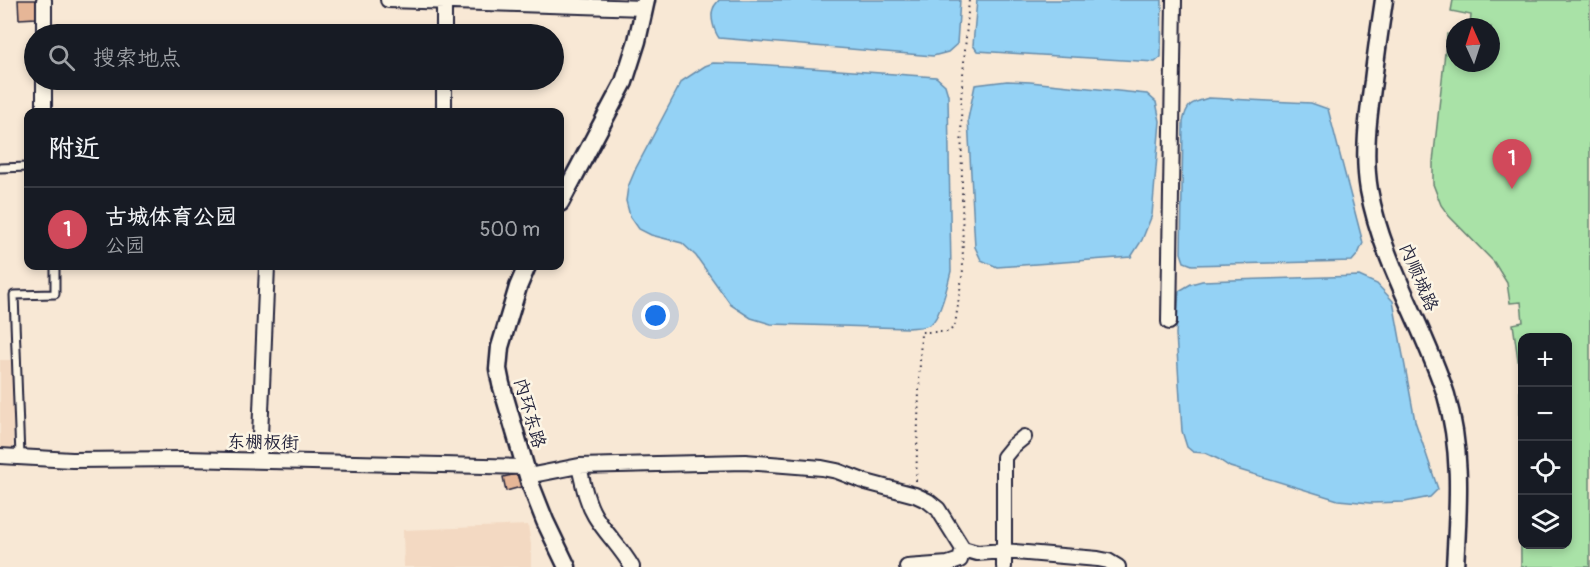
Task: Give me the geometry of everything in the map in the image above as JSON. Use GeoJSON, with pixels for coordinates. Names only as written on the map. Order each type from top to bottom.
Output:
{"type":"FeatureCollection","features":[{"type":"Feature","properties":{"kind":"street"},"geometry":{"type":"LineString","coordinates":[[44,0],[44,24]]}},
{"type":"Feature","properties":{"kind":"street"},"geometry":{"type":"LineString","coordinates":[[388,0],[645,4],[637,41],[624,82],[564,195]]}},
{"type":"Feature","properties":{"kind":"street"},"geometry":{"type":"LineString","coordinates":[[1168,322],[1174,0]]}},
{"type":"Feature","properties":{"kind":"street","name":"内顺城路"},"geometry":{"type":"LineString","coordinates":[[1384,0],[1367,121],[1366,151],[1369,189],[1378,229],[1446,396],[1459,473],[1455,567]]}},
{"type":"Feature","properties":{"kind":"street"},"geometry":{"type":"LineString","coordinates":[[444,1],[444,24]]}},
{"type":"Feature","properties":{"kind":"street"},"geometry":{"type":"LineString","coordinates":[[44,90],[45,108]]}},
{"type":"Feature","properties":{"kind":"street"},"geometry":{"type":"LineString","coordinates":[[444,90],[444,108]]}},
{"type":"Feature","properties":{"kind":"street"},"geometry":{"type":"LineString","coordinates":[[259,460],[267,270]]}},
{"type":"Feature","properties":{"kind":"street","name":"内环东路"},"geometry":{"type":"LineString","coordinates":[[525,270],[500,346],[498,358],[501,384],[526,471],[545,521],[567,567]]}},
{"type":"Feature","properties":{"kind":"street"},"geometry":{"type":"LineString","coordinates":[[1004,567],[1004,457],[1024,436]]}},
{"type":"Feature","properties":{"kind":"street","name":"东棚板街"},"geometry":{"type":"LineString","coordinates":[[0,456],[72,460],[259,460],[526,471],[579,466],[745,462],[776,464],[837,471],[866,482],[915,495],[938,509],[963,549]]}},
{"type":"Feature","properties":{"kind":"street"},"geometry":{"type":"LineString","coordinates":[[579,466],[588,502],[594,514],[632,567]]}},
{"type":"Feature","properties":{"kind":"street"},"geometry":{"type":"LineString","coordinates":[[907,567],[948,564],[960,560],[963,549],[976,553],[1004,551],[1098,559],[1108,561],[1118,567]]}},
{"type":"Feature","properties":{"kind":"lane"},"geometry":{"type":"LineString","coordinates":[[0,168],[24,166]]}},
{"type":"Feature","properties":{"kind":"lane"},"geometry":{"type":"LineString","coordinates":[[20,457],[14,295],[55,294],[55,270]]}},
{"type":"Feature","properties":{"kind":"path"},"geometry":{"type":"LineString","coordinates":[[915,495],[921,332],[949,332],[955,325],[963,270],[962,99],[969,0]]}},
{"type":"Feature","properties":{"kind":"shaded area"},"geometry":{"type":"Polygon","coordinates":[[[0,360],[14,360],[13,448],[0,447],[0,360]]]}},
{"type":"Feature","properties":{"kind":"shaded area"},"geometry":{"type":"Polygon","coordinates":[[[528,525],[531,567],[404,567],[403,530],[528,525]]]}},
{"type":"Feature","properties":{"kind":"green space"},"geometry":{"type":"Polygon","coordinates":[[[1453,0],[1590,0],[1590,567],[1521,567],[1521,549],[1572,549],[1572,333],[1518,333],[1518,360],[1513,324],[1523,322],[1521,302],[1510,303],[1507,283],[1494,262],[1449,216],[1441,205],[1433,184],[1433,162],[1446,43],[1446,72],[1500,72],[1500,18],[1471,18],[1471,15],[1451,11],[1453,0]]]}},
{"type":"Feature","properties":{"kind":"water"},"geometry":{"type":"Polygon","coordinates":[[[719,0],[960,0],[957,44],[948,52],[933,56],[719,38],[712,16],[713,8],[719,0]]]}},
{"type":"Feature","properties":{"kind":"water"},"geometry":{"type":"Polygon","coordinates":[[[977,0],[1162,0],[1161,57],[1155,62],[977,51],[973,45],[977,0]]]}},
{"type":"Feature","properties":{"kind":"water"},"geometry":{"type":"Polygon","coordinates":[[[713,63],[936,77],[945,85],[948,95],[951,271],[941,307],[931,324],[908,328],[771,324],[751,318],[731,305],[696,256],[682,243],[651,235],[639,229],[630,216],[626,201],[628,187],[636,168],[682,81],[713,63]]]}},
{"type":"Feature","properties":{"kind":"water"},"geometry":{"type":"Polygon","coordinates":[[[1007,81],[1147,94],[1156,102],[1160,121],[1152,215],[1142,240],[1131,257],[997,267],[981,260],[975,247],[968,119],[975,85],[1007,81]]]}},
{"type":"Feature","properties":{"kind":"water"},"geometry":{"type":"Polygon","coordinates":[[[1209,98],[1311,103],[1328,109],[1363,243],[1352,261],[1192,265],[1184,262],[1181,253],[1183,122],[1188,107],[1209,98]]]}},
{"type":"Feature","properties":{"kind":"water"},"geometry":{"type":"Polygon","coordinates":[[[1359,276],[1377,284],[1393,301],[1415,421],[1438,489],[1430,497],[1405,502],[1370,503],[1338,500],[1230,467],[1218,459],[1205,453],[1193,452],[1187,447],[1182,431],[1176,334],[1179,291],[1202,281],[1359,276]]]}},
{"type":"Feature","properties":{"kind":"building"},"geometry":{"type":"Polygon","coordinates":[[[18,0],[36,0],[36,18],[19,19],[18,0]]]}},
{"type":"Feature","properties":{"kind":"building"},"geometry":{"type":"Polygon","coordinates":[[[517,474],[521,487],[506,491],[503,477],[517,474]]]}},
{"type":"Feature","properties":{"kind":"place","name":"古城体育公园"},"geometry":{"type":"Point","coordinates":[1512,189]}}]}
